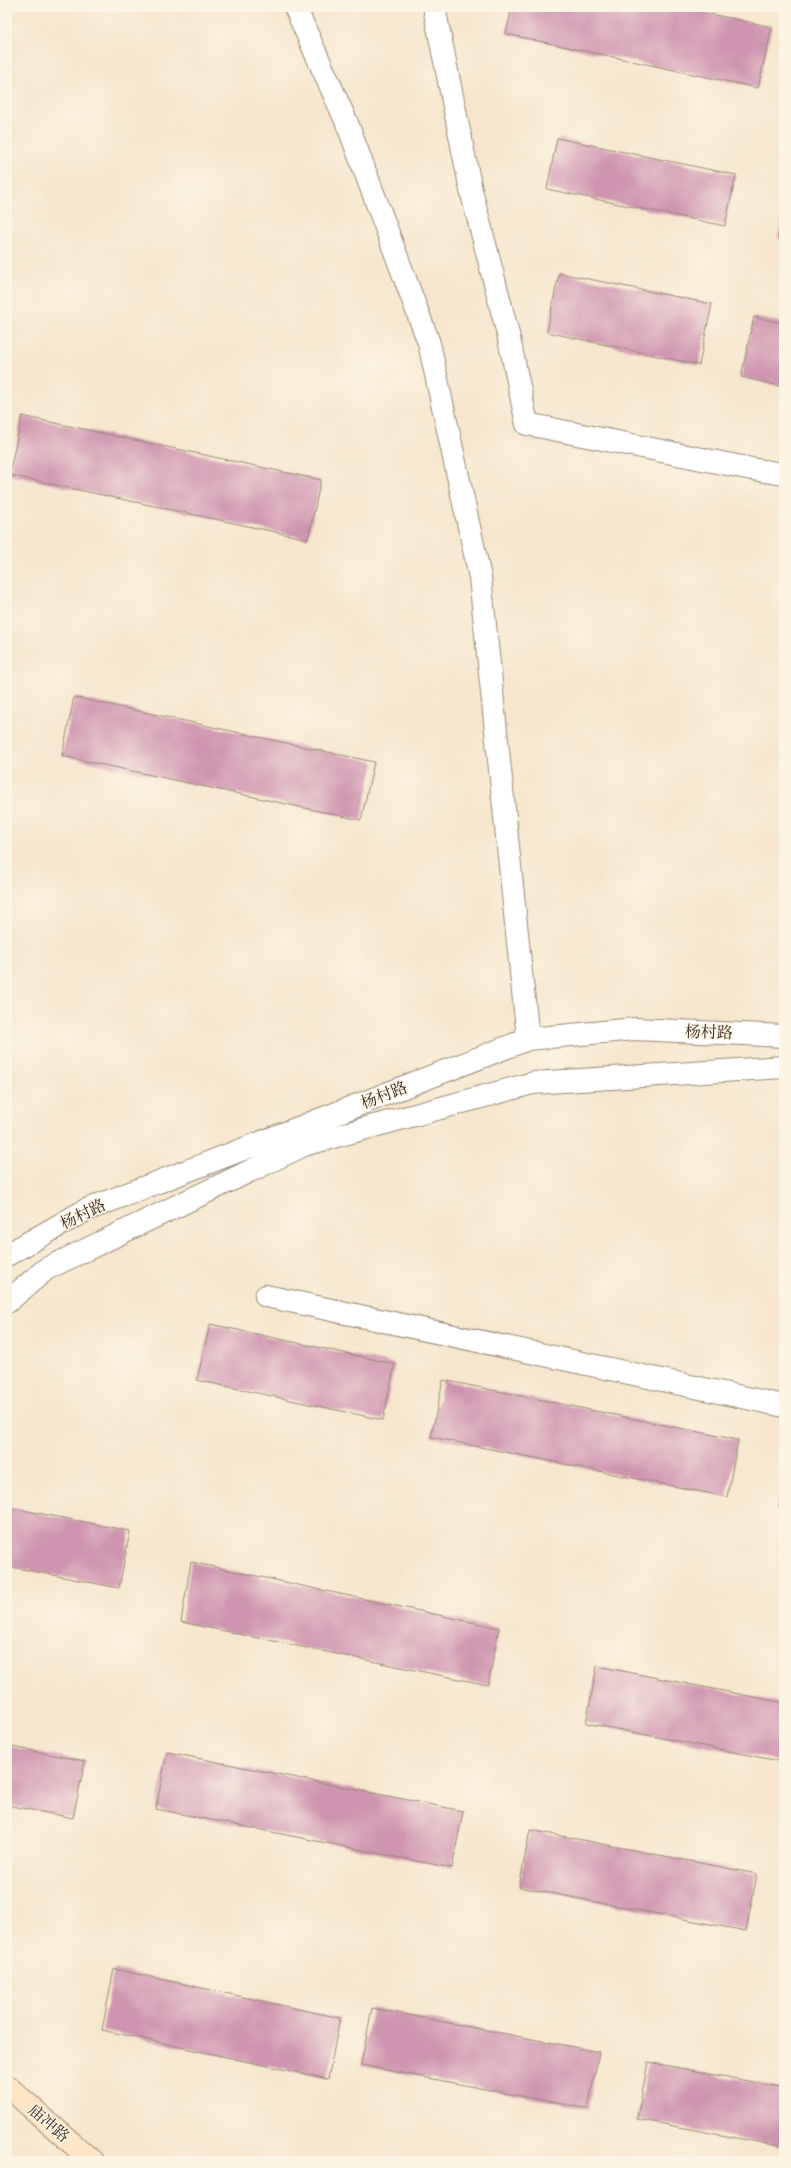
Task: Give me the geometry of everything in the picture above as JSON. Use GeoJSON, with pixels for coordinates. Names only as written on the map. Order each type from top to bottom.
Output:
{"type":"FeatureCollection","features":[{"type":"Feature","properties":{"kind":"main road","name":"庙冲路"},"geometry":{"type":"LineString","coordinates":[[7,2086],[92,2161]]}},
{"type":"Feature","properties":{"kind":"street"},"geometry":{"type":"LineString","coordinates":[[295,7],[347,123],[429,343],[480,576],[528,1039]]}},
{"type":"Feature","properties":{"kind":"street"},"geometry":{"type":"LineString","coordinates":[[434,7],[471,190],[508,334],[527,424],[744,468],[784,474]]}},
{"type":"Feature","properties":{"kind":"street","name":"杨村路"},"geometry":{"type":"LineString","coordinates":[[7,1255],[86,1210],[528,1039],[635,1029],[784,1036]]}},
{"type":"Feature","properties":{"kind":"street"},"geometry":{"type":"LineString","coordinates":[[7,1302],[46,1269],[304,1145],[533,1083],[784,1067]]}},
{"type":"Feature","properties":{"kind":"street"},"geometry":{"type":"LineString","coordinates":[[266,1296],[784,1406]]}},
{"type":"Feature","properties":{"kind":"building"},"geometry":{"type":"Polygon","coordinates":[[[512,7],[677,7],[772,27],[758,88],[506,34],[512,7]]]}},
{"type":"Feature","properties":{"kind":"building"},"geometry":{"type":"Polygon","coordinates":[[[557,138],[736,175],[725,226],[547,189],[557,138]]]}},
{"type":"Feature","properties":{"kind":"building"},"geometry":{"type":"Polygon","coordinates":[[[784,212],[784,240],[778,238],[784,212]]]}},
{"type":"Feature","properties":{"kind":"building"},"geometry":{"type":"Polygon","coordinates":[[[559,273],[712,304],[699,365],[547,332],[559,273]]]}},
{"type":"Feature","properties":{"kind":"building"},"geometry":{"type":"Polygon","coordinates":[[[754,317],[784,323],[784,387],[741,377],[754,317]]]}},
{"type":"Feature","properties":{"kind":"building"},"geometry":{"type":"Polygon","coordinates":[[[22,416],[321,480],[308,539],[9,475],[22,416]]]}},
{"type":"Feature","properties":{"kind":"building"},"geometry":{"type":"Polygon","coordinates":[[[74,697],[374,762],[361,820],[62,756],[74,697]]]}},
{"type":"Feature","properties":{"kind":"building"},"geometry":{"type":"Polygon","coordinates":[[[210,1324],[395,1364],[383,1420],[197,1380],[210,1324]]]}},
{"type":"Feature","properties":{"kind":"building"},"geometry":{"type":"Polygon","coordinates":[[[443,1380],[738,1440],[727,1497],[431,1437],[443,1380]]]}},
{"type":"Feature","properties":{"kind":"building"},"geometry":{"type":"Polygon","coordinates":[[[784,1488],[784,1507],[779,1506],[784,1488]]]}},
{"type":"Feature","properties":{"kind":"building"},"geometry":{"type":"Polygon","coordinates":[[[7,1507],[130,1531],[119,1588],[7,1566],[7,1507]]]}},
{"type":"Feature","properties":{"kind":"building"},"geometry":{"type":"Polygon","coordinates":[[[191,1562],[499,1628],[488,1685],[181,1622],[191,1562]]]}},
{"type":"Feature","properties":{"kind":"building"},"geometry":{"type":"Polygon","coordinates":[[[597,1666],[784,1703],[784,1762],[586,1723],[597,1666]]]}},
{"type":"Feature","properties":{"kind":"building"},"geometry":{"type":"Polygon","coordinates":[[[7,1746],[85,1761],[73,1818],[7,1805],[7,1746]]]}},
{"type":"Feature","properties":{"kind":"building"},"geometry":{"type":"Polygon","coordinates":[[[167,1752],[463,1811],[452,1868],[156,1809],[167,1752]]]}},
{"type":"Feature","properties":{"kind":"building"},"geometry":{"type":"Polygon","coordinates":[[[530,1830],[757,1874],[746,1931],[519,1887],[530,1830]]]}},
{"type":"Feature","properties":{"kind":"building"},"geometry":{"type":"Polygon","coordinates":[[[114,1969],[340,2018],[328,2079],[102,2030],[114,1969]]]}},
{"type":"Feature","properties":{"kind":"building"},"geometry":{"type":"Polygon","coordinates":[[[372,2008],[599,2052],[588,2109],[361,2065],[372,2008]]]}},
{"type":"Feature","properties":{"kind":"building"},"geometry":{"type":"Polygon","coordinates":[[[648,2062],[784,2088],[784,2147],[637,2119],[648,2062]]]}}]}
